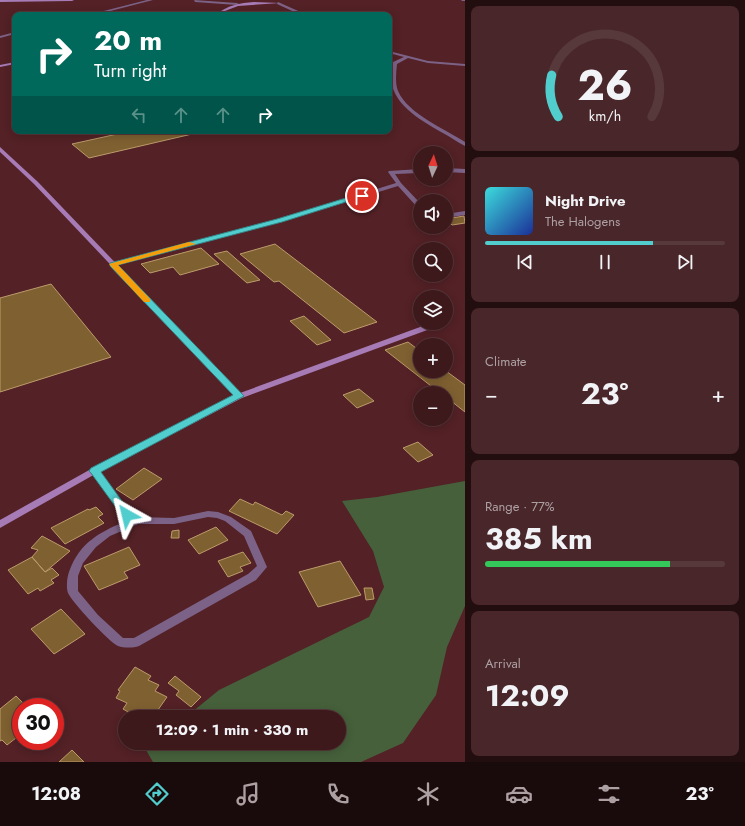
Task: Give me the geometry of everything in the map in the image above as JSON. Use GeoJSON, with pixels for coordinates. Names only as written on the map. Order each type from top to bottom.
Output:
{"type":"FeatureCollection","features":[{"type":"Feature","properties":{"kind":"street"},"geometry":{"type":"LineString","coordinates":[[0,1],[72,0]]}},
{"type":"Feature","properties":{"kind":"street"},"geometry":{"type":"LineString","coordinates":[[102,12],[151,0]]}},
{"type":"Feature","properties":{"kind":"street"},"geometry":{"type":"LineString","coordinates":[[195,1],[237,4],[277,2],[298,12]]}},
{"type":"Feature","properties":{"kind":"street"},"geometry":{"type":"LineString","coordinates":[[220,12],[237,4]]}},
{"type":"Feature","properties":{"kind":"street"},"geometry":{"type":"LineString","coordinates":[[0,36],[12,34]]}},
{"type":"Feature","properties":{"kind":"street"},"geometry":{"type":"LineString","coordinates":[[392,53],[428,62],[465,65]]}},
{"type":"Feature","properties":{"kind":"street"},"geometry":{"type":"LineString","coordinates":[[392,74],[395,63],[407,57]]}},
{"type":"Feature","properties":{"kind":"street"},"geometry":{"type":"LineString","coordinates":[[0,66],[12,64]]}},
{"type":"Feature","properties":{"kind":"street"},"geometry":{"type":"LineString","coordinates":[[392,80],[398,96],[411,109],[465,144]]}},
{"type":"Feature","properties":{"kind":"street"},"geometry":{"type":"LineString","coordinates":[[0,148],[36,183],[239,396]]}},
{"type":"Feature","properties":{"kind":"street"},"geometry":{"type":"LineString","coordinates":[[453,170],[463,171],[465,177]]}},
{"type":"Feature","properties":{"kind":"street"},"geometry":{"type":"LineString","coordinates":[[413,171],[391,172],[399,184],[413,199]]}},
{"type":"Feature","properties":{"kind":"street"},"geometry":{"type":"LineString","coordinates":[[113,264],[279,221],[399,184]]}},
{"type":"Feature","properties":{"kind":"street"},"geometry":{"type":"LineString","coordinates":[[453,215],[465,213]]}},
{"type":"Feature","properties":{"kind":"street"},"geometry":{"type":"LineString","coordinates":[[0,524],[94,471],[239,396],[419,330]]}},
{"type":"Feature","properties":{"kind":"street"},"geometry":{"type":"LineString","coordinates":[[94,471],[127,515],[137,520],[174,521],[208,514],[218,515],[228,520],[248,534],[262,567],[252,577],[159,631],[135,643],[120,642],[94,618],[73,592],[73,576],[78,561],[92,544],[107,533],[137,520]]}},
{"type":"Feature","properties":{"kind":"green space"},"geometry":{"type":"Polygon","coordinates":[[[465,481],[465,606],[447,647],[436,695],[403,743],[361,762],[153,762],[146,750],[346,750],[346,710],[195,710],[219,690],[369,617],[384,587],[373,551],[342,501],[377,497],[465,481]]]}},
{"type":"Feature","properties":{"kind":"building"},"geometry":{"type":"Polygon","coordinates":[[[117,134],[192,134],[89,158],[72,144],[117,134]]]}},
{"type":"Feature","properties":{"kind":"building"},"geometry":{"type":"Polygon","coordinates":[[[464,216],[465,223],[453,225],[453,218],[464,216]]]}},
{"type":"Feature","properties":{"kind":"building"},"geometry":{"type":"Polygon","coordinates":[[[275,244],[377,322],[344,333],[279,281],[274,282],[240,254],[275,244]]]}},
{"type":"Feature","properties":{"kind":"building"},"geometry":{"type":"Polygon","coordinates":[[[201,248],[219,264],[180,275],[173,267],[150,273],[141,264],[201,248]]]}},
{"type":"Feature","properties":{"kind":"building"},"geometry":{"type":"Polygon","coordinates":[[[227,251],[260,280],[247,283],[214,254],[227,251]]]}},
{"type":"Feature","properties":{"kind":"building"},"geometry":{"type":"Polygon","coordinates":[[[51,284],[111,357],[0,392],[0,298],[51,284]]]}},
{"type":"Feature","properties":{"kind":"building"},"geometry":{"type":"Polygon","coordinates":[[[304,316],[331,340],[317,345],[290,321],[304,316]]]}},
{"type":"Feature","properties":{"kind":"building"},"geometry":{"type":"Polygon","coordinates":[[[408,342],[413,346],[413,372],[385,350],[408,342]]]}},
{"type":"Feature","properties":{"kind":"building"},"geometry":{"type":"Polygon","coordinates":[[[453,376],[465,385],[465,412],[453,403],[453,386],[431,386],[421,378],[453,378],[453,376]]]}},
{"type":"Feature","properties":{"kind":"building"},"geometry":{"type":"Polygon","coordinates":[[[359,389],[374,401],[357,408],[343,395],[359,389]]]}},
{"type":"Feature","properties":{"kind":"building"},"geometry":{"type":"Polygon","coordinates":[[[418,442],[433,455],[418,462],[403,448],[418,442]]]}},
{"type":"Feature","properties":{"kind":"building"},"geometry":{"type":"Polygon","coordinates":[[[144,468],[162,479],[133,500],[116,489],[144,468]]]}},
{"type":"Feature","properties":{"kind":"building"},"geometry":{"type":"Polygon","coordinates":[[[240,499],[253,505],[255,502],[282,515],[286,511],[294,515],[277,534],[229,511],[240,499]]]}},
{"type":"Feature","properties":{"kind":"building"},"geometry":{"type":"Polygon","coordinates":[[[96,507],[103,514],[98,517],[104,523],[65,544],[51,528],[88,509],[89,510],[96,507]]]}},
{"type":"Feature","properties":{"kind":"building"},"geometry":{"type":"Polygon","coordinates":[[[216,527],[228,540],[199,554],[188,540],[216,527]]]}},
{"type":"Feature","properties":{"kind":"building"},"geometry":{"type":"Polygon","coordinates":[[[179,530],[179,538],[171,538],[172,531],[179,530]]]}},
{"type":"Feature","properties":{"kind":"building"},"geometry":{"type":"Polygon","coordinates":[[[42,536],[70,551],[45,572],[32,557],[38,550],[31,548],[42,536]]]}},
{"type":"Feature","properties":{"kind":"building"},"geometry":{"type":"Polygon","coordinates":[[[129,547],[140,565],[124,572],[128,578],[99,590],[84,566],[129,547]]]}},
{"type":"Feature","properties":{"kind":"building"},"geometry":{"type":"Polygon","coordinates":[[[243,552],[251,563],[240,567],[243,571],[228,577],[218,561],[243,552]]]}},
{"type":"Feature","properties":{"kind":"building"},"geometry":{"type":"Polygon","coordinates":[[[32,557],[45,572],[52,568],[59,575],[51,580],[54,583],[40,591],[38,588],[28,594],[8,570],[32,557]]]}},
{"type":"Feature","properties":{"kind":"building"},"geometry":{"type":"Polygon","coordinates":[[[340,561],[361,595],[318,607],[299,572],[340,561]]]}},
{"type":"Feature","properties":{"kind":"building"},"geometry":{"type":"Polygon","coordinates":[[[364,588],[372,588],[374,599],[366,600],[364,588]]]}},
{"type":"Feature","properties":{"kind":"building"},"geometry":{"type":"Polygon","coordinates":[[[61,609],[85,634],[54,654],[31,629],[61,609]]]}},
{"type":"Feature","properties":{"kind":"building"},"geometry":{"type":"Polygon","coordinates":[[[135,667],[151,676],[148,680],[159,685],[155,691],[167,697],[158,710],[125,710],[123,709],[127,703],[116,698],[120,691],[118,690],[135,667]]]}},
{"type":"Feature","properties":{"kind":"building"},"geometry":{"type":"Polygon","coordinates":[[[175,676],[201,697],[191,707],[176,695],[179,691],[168,683],[175,676]]]}},
{"type":"Feature","properties":{"kind":"building"},"geometry":{"type":"Polygon","coordinates":[[[12,699],[12,741],[7,745],[2,740],[0,741],[0,709],[12,699]]]}},
{"type":"Feature","properties":{"kind":"building"},"geometry":{"type":"Polygon","coordinates":[[[72,750],[84,762],[59,762],[72,750]]]}},
{"type":"Feature","properties":{"kind":"slow traffic"},"geometry":{"type":"LineString","coordinates":[[147,300],[113,264],[192,244]]}},
{"type":"Feature","properties":{"kind":"route"},"geometry":{"type":"LineString","coordinates":[[127,515],[94,471],[239,396],[113,264],[279,221],[362,196]]}}]}
